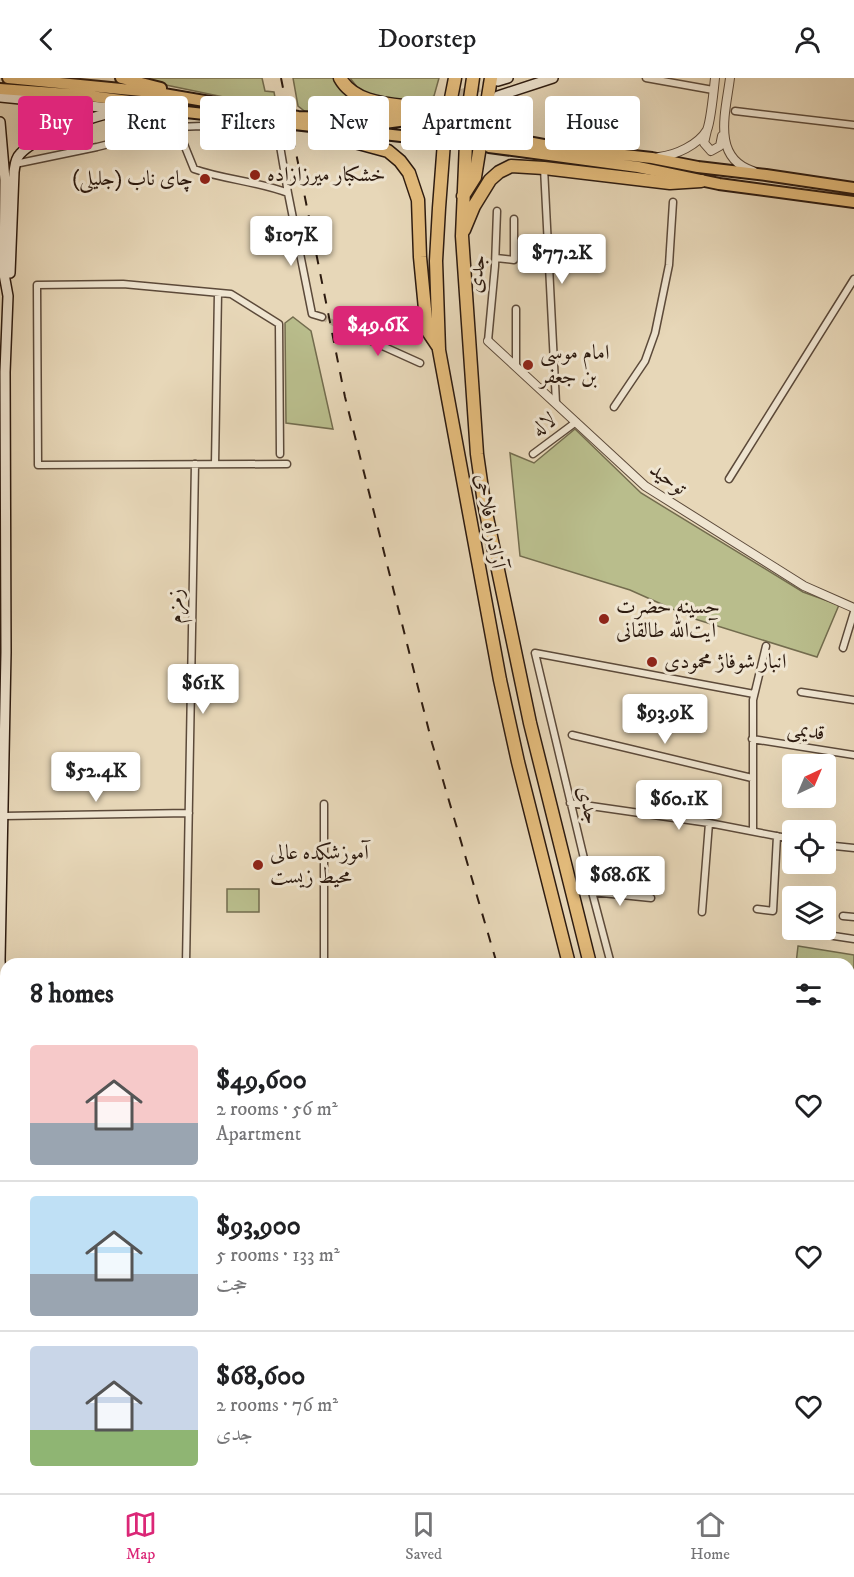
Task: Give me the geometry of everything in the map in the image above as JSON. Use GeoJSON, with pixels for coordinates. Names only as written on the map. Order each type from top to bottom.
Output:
{"type":"FeatureCollection","features":[{"type":"Feature","properties":{"kind":"highway"},"geometry":{"type":"LineString","coordinates":[[340,78],[353,93],[367,100],[401,108]]}},
{"type":"Feature","properties":{"kind":"highway","name":"آزادراه فلاحی"},"geometry":{"type":"LineString","coordinates":[[473,78],[467,119],[462,236],[477,454],[484,503],[530,723],[590,958]]}},
{"type":"Feature","properties":{"kind":"highway"},"geometry":{"type":"LineString","coordinates":[[492,96],[494,80]]}},
{"type":"Feature","properties":{"kind":"highway","name":"آزادراه فلاحی"},"geometry":{"type":"LineString","coordinates":[[453,81],[445,129],[438,219],[436,261],[439,350],[500,680],[518,762],[567,958]]}},
{"type":"Feature","properties":{"kind":"highway"},"geometry":{"type":"LineString","coordinates":[[384,150],[400,160],[409,173],[417,200],[427,330],[439,350]]}},
{"type":"Feature","properties":{"kind":"highway"},"geometry":{"type":"LineString","coordinates":[[462,197],[475,177],[481,150]]}},
{"type":"Feature","properties":{"kind":"highway"},"geometry":{"type":"LineString","coordinates":[[462,236],[481,193],[490,180],[499,172],[512,166],[670,183],[700,181]]}},
{"type":"Feature","properties":{"kind":"main road"},"geometry":{"type":"LineString","coordinates":[[9,78],[200,100]]}},
{"type":"Feature","properties":{"kind":"main road"},"geometry":{"type":"LineString","coordinates":[[121,78],[200,98]]}},
{"type":"Feature","properties":{"kind":"main road"},"geometry":{"type":"LineString","coordinates":[[494,80],[508,78]]}},
{"type":"Feature","properties":{"kind":"main road"},"geometry":{"type":"LineString","coordinates":[[492,96],[553,78]]}},
{"type":"Feature","properties":{"kind":"main road"},"geometry":{"type":"LineString","coordinates":[[0,89],[105,98]]}},
{"type":"Feature","properties":{"kind":"main road"},"geometry":{"type":"LineString","coordinates":[[0,97],[105,108]]}},
{"type":"Feature","properties":{"kind":"main road"},"geometry":{"type":"LineString","coordinates":[[188,112],[308,126]]}},
{"type":"Feature","properties":{"kind":"main road"},"geometry":{"type":"LineString","coordinates":[[296,117],[356,118],[401,115]]}},
{"type":"Feature","properties":{"kind":"main road"},"geometry":{"type":"LineString","coordinates":[[0,124],[5,180],[4,274],[8,296]]}},
{"type":"Feature","properties":{"kind":"main road"},"geometry":{"type":"LineString","coordinates":[[533,143],[854,188]]}},
{"type":"Feature","properties":{"kind":"main road"},"geometry":{"type":"LineString","coordinates":[[1,950],[6,652],[5,372],[15,164],[20,153],[24,150]]}},
{"type":"Feature","properties":{"kind":"main road"},"geometry":{"type":"LineString","coordinates":[[511,150],[638,167],[700,181],[854,202]]}},
{"type":"Feature","properties":{"kind":"main road"},"geometry":{"type":"LineString","coordinates":[[0,1322],[0,1353]]}},
{"type":"Feature","properties":{"kind":"main road"},"geometry":{"type":"LineString","coordinates":[[0,1371],[0,1403]]}},
{"type":"Feature","properties":{"kind":"street"},"geometry":{"type":"LineString","coordinates":[[646,78],[728,93]]}},
{"type":"Feature","properties":{"kind":"street"},"geometry":{"type":"LineString","coordinates":[[716,78],[704,143],[711,151],[720,146],[730,78]]}},
{"type":"Feature","properties":{"kind":"street"},"geometry":{"type":"LineString","coordinates":[[735,111],[854,125]]}},
{"type":"Feature","properties":{"kind":"street"},"geometry":{"type":"LineString","coordinates":[[188,126],[266,134],[279,140],[312,314],[322,317]]}},
{"type":"Feature","properties":{"kind":"street"},"geometry":{"type":"LineString","coordinates":[[652,158],[669,156],[684,150],[708,129]]}},
{"type":"Feature","properties":{"kind":"street"},"geometry":{"type":"LineString","coordinates":[[723,129],[727,150],[734,159],[749,170],[766,175]]}},
{"type":"Feature","properties":{"kind":"street"},"geometry":{"type":"LineString","coordinates":[[15,164],[81,150]]}},
{"type":"Feature","properties":{"kind":"street"},"geometry":{"type":"LineString","coordinates":[[186,150],[194,169],[213,176],[264,184],[288,193]]}},
{"type":"Feature","properties":{"kind":"street"},"geometry":{"type":"LineString","coordinates":[[544,168],[556,403]]}},
{"type":"Feature","properties":{"kind":"street"},"geometry":{"type":"LineString","coordinates":[[614,407],[645,361],[655,333],[669,265],[673,202]]}},
{"type":"Feature","properties":{"kind":"street","name":"جدی"},"geometry":{"type":"LineString","coordinates":[[488,341],[496,258],[497,211]]}},
{"type":"Feature","properties":{"kind":"street"},"geometry":{"type":"LineString","coordinates":[[496,258],[515,263],[514,219]]}},
{"type":"Feature","properties":{"kind":"street"},"geometry":{"type":"LineString","coordinates":[[729,479],[854,279]]}},
{"type":"Feature","properties":{"kind":"street"},"geometry":{"type":"LineString","coordinates":[[280,454],[279,324],[231,294],[123,285],[38,285],[38,465],[287,464]]}},
{"type":"Feature","properties":{"kind":"street"},"geometry":{"type":"LineString","coordinates":[[215,464],[218,293]]}},
{"type":"Feature","properties":{"kind":"street"},"geometry":{"type":"LineString","coordinates":[[516,309],[516,366]]}},
{"type":"Feature","properties":{"kind":"street"},"geometry":{"type":"LineString","coordinates":[[347,330],[420,363]]}},
{"type":"Feature","properties":{"kind":"street","name":"توحید"},"geometry":{"type":"LineString","coordinates":[[488,341],[645,486],[804,586],[854,608]]}},
{"type":"Feature","properties":{"kind":"street","name":"لاله"},"geometry":{"type":"LineString","coordinates":[[533,454],[576,422]]}},
{"type":"Feature","properties":{"kind":"street","name":"زمزم"},"geometry":{"type":"LineString","coordinates":[[186,958],[195,464]]}},
{"type":"Feature","properties":{"kind":"street"},"geometry":{"type":"LineString","coordinates":[[843,648],[854,612]]}},
{"type":"Feature","properties":{"kind":"street"},"geometry":{"type":"LineString","coordinates":[[753,831],[754,694],[766,646]]}},
{"type":"Feature","properties":{"kind":"street","name":"جدی"},"geometry":{"type":"LineString","coordinates":[[609,958],[535,653],[754,694]]}},
{"type":"Feature","properties":{"kind":"street"},"geometry":{"type":"LineString","coordinates":[[801,692],[854,700]]}},
{"type":"Feature","properties":{"kind":"street"},"geometry":{"type":"LineString","coordinates":[[572,735],[752,778]]}},
{"type":"Feature","properties":{"kind":"street","name":"قدیمی"},"geometry":{"type":"LineString","coordinates":[[753,739],[854,755]]}},
{"type":"Feature","properties":{"kind":"street"},"geometry":{"type":"LineString","coordinates":[[570,803],[709,823],[782,837]]}},
{"type":"Feature","properties":{"kind":"street"},"geometry":{"type":"LineString","coordinates":[[324,804],[324,958]]}},
{"type":"Feature","properties":{"kind":"street"},"geometry":{"type":"LineString","coordinates":[[3,816],[189,813]]}},
{"type":"Feature","properties":{"kind":"street"},"geometry":{"type":"LineString","coordinates":[[702,912],[709,823]]}},
{"type":"Feature","properties":{"kind":"street"},"geometry":{"type":"LineString","coordinates":[[757,909],[773,911],[777,836]]}},
{"type":"Feature","properties":{"kind":"street"},"geometry":{"type":"LineString","coordinates":[[836,846],[854,848]]}},
{"type":"Feature","properties":{"kind":"street"},"geometry":{"type":"LineString","coordinates":[[592,892],[651,898]]}},
{"type":"Feature","properties":{"kind":"street"},"geometry":{"type":"LineString","coordinates":[[843,916],[854,917]]}},
{"type":"Feature","properties":{"kind":"street"},"geometry":{"type":"LineString","coordinates":[[836,936],[854,939]]}},
{"type":"Feature","properties":{"kind":"green space"},"geometry":{"type":"Polygon","coordinates":[[[147,78],[262,78],[265,91],[274,92],[275,96],[219,96],[161,84],[147,78]]]}},
{"type":"Feature","properties":{"kind":"green space"},"geometry":{"type":"Polygon","coordinates":[[[293,78],[336,78],[350,96],[308,96],[308,113],[298,106],[293,78]]]}},
{"type":"Feature","properties":{"kind":"green space"},"geometry":{"type":"Polygon","coordinates":[[[350,78],[439,78],[434,96],[401,96],[401,101],[389,100],[389,96],[364,96],[350,78]]]}},
{"type":"Feature","properties":{"kind":"green space"},"geometry":{"type":"Polygon","coordinates":[[[293,317],[311,331],[333,429],[286,423],[285,323],[293,317]]]}},
{"type":"Feature","properties":{"kind":"green space"},"geometry":{"type":"Polygon","coordinates":[[[575,429],[641,493],[803,592],[839,605],[817,657],[695,619],[630,590],[520,556],[510,453],[534,463],[575,429]]]}},
{"type":"Feature","properties":{"kind":"green space"},"geometry":{"type":"Polygon","coordinates":[[[227,889],[259,889],[259,912],[227,912],[227,889]]]}},
{"type":"Feature","properties":{"kind":"green space"},"geometry":{"type":"Polygon","coordinates":[[[798,946],[854,955],[854,958],[797,958],[798,946]]]}},
{"type":"Feature","properties":{"kind":"tunnel"},"geometry":{"type":"LineString","coordinates":[[455,96],[495,82]]}},
{"type":"Feature","properties":{"kind":"tunnel"},"geometry":{"type":"LineString","coordinates":[[322,317],[347,330]]}},
{"type":"Feature","properties":{"kind":"railway"},"geometry":{"type":"LineString","coordinates":[[281,78],[345,397],[432,743],[495,958]]}},
{"type":"Feature","properties":{"kind":"place","name":"خشکبار میرزازاده"},"geometry":{"type":"Point","coordinates":[255,175]}},
{"type":"Feature","properties":{"kind":"place","name":"چای ناب (جلیلی)"},"geometry":{"type":"Point","coordinates":[205,179]}},
{"type":"Feature","properties":{"kind":"place","name":"امام موسی بن جعفر"},"geometry":{"type":"Point","coordinates":[528,365]}},
{"type":"Feature","properties":{"kind":"place","name":"حسینه حضرت آیت‌الله طالقانی"},"geometry":{"type":"Point","coordinates":[604,619]}},
{"type":"Feature","properties":{"kind":"place","name":"انبار شوفاژ محمودی"},"geometry":{"type":"Point","coordinates":[652,662]}},
{"type":"Feature","properties":{"kind":"place","name":"آموزشکده عالی محیط زیست"},"geometry":{"type":"Point","coordinates":[258,865]}}]}
